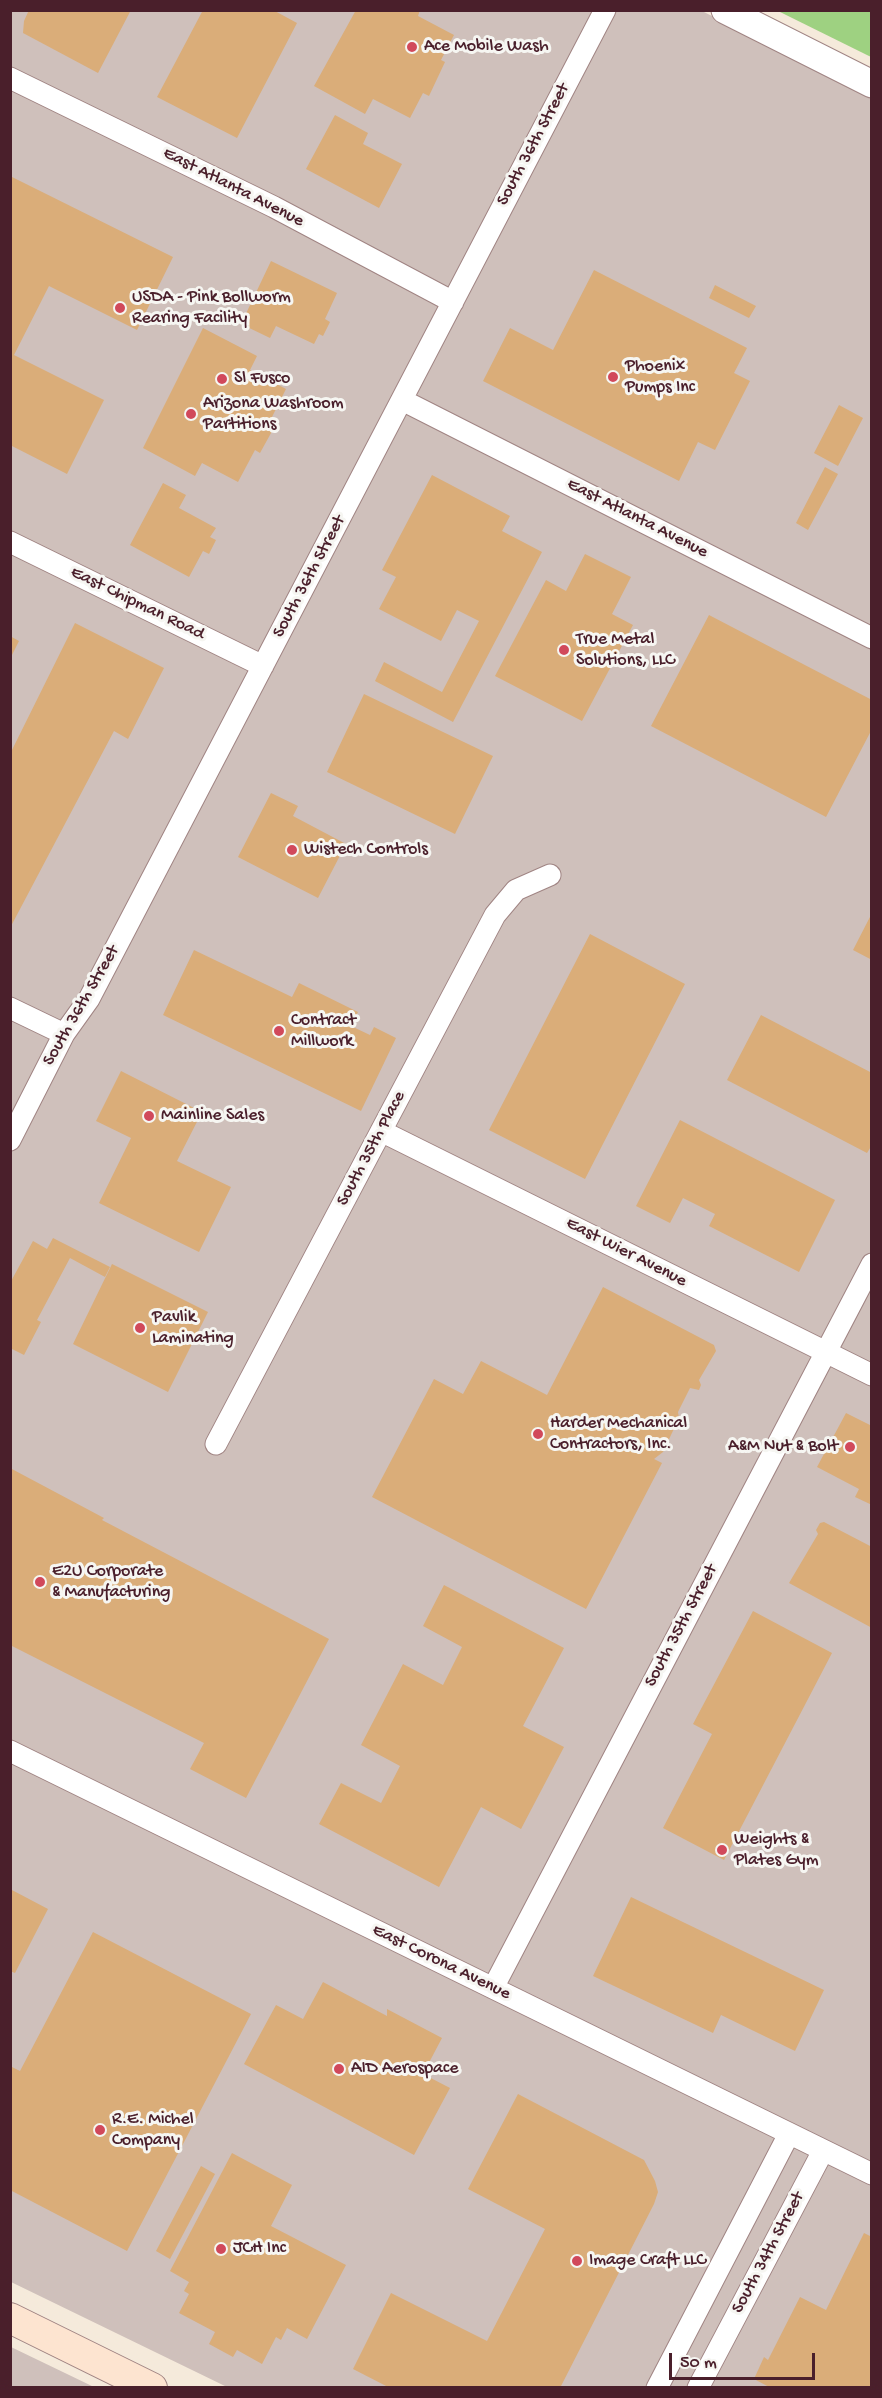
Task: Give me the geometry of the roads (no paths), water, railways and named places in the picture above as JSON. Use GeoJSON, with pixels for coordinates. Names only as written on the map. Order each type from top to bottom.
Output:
{"type":"FeatureCollection","features":[{"type":"Feature","properties":{"kind":"main road"},"geometry":{"type":"LineString","coordinates":[[10,2318],[152,2388]]}},
{"type":"Feature","properties":{"kind":"street","name":"South 36th Street"},"geometry":{"type":"LineString","coordinates":[[10,1140],[64,1035],[89,999],[605,10]]}},
{"type":"Feature","properties":{"kind":"street"},"geometry":{"type":"LineString","coordinates":[[725,10],[872,84]]}},
{"type":"Feature","properties":{"kind":"street","name":"East Atlanta Avenue"},"geometry":{"type":"LineString","coordinates":[[10,78],[274,207],[453,302]]}},
{"type":"Feature","properties":{"kind":"street","name":"East Atlanta Avenue"},"geometry":{"type":"LineString","coordinates":[[402,400],[872,638]]}},
{"type":"Feature","properties":{"kind":"street","name":"East Chipman Road"},"geometry":{"type":"LineString","coordinates":[[10,542],[263,666]]}},
{"type":"Feature","properties":{"kind":"street","name":"South 35th Place"},"geometry":{"type":"LineString","coordinates":[[216,1444],[495,915],[516,890],[550,875]]}},
{"type":"Feature","properties":{"kind":"street"},"geometry":{"type":"LineString","coordinates":[[10,1008],[64,1035]]}},
{"type":"Feature","properties":{"kind":"street","name":"East Wier Avenue"},"geometry":{"type":"LineString","coordinates":[[381,1131],[872,1375]]}},
{"type":"Feature","properties":{"kind":"street","name":"South 35th Street"},"geometry":{"type":"LineString","coordinates":[[493,1988],[872,1264]]}},
{"type":"Feature","properties":{"kind":"street","name":"East Corona Avenue"},"geometry":{"type":"LineString","coordinates":[[10,1751],[872,2174]]}},
{"type":"Feature","properties":{"kind":"street","name":"South 34th Street"},"geometry":{"type":"LineString","coordinates":[[657,2388],[789,2134]]}},
{"type":"Feature","properties":{"kind":"street","name":"South 34th Street"},"geometry":{"type":"LineString","coordinates":[[698,2388],[823,2151]]}},
{"type":"Feature","properties":{"kind":"place","name":"Ace Mobile Wash"},"geometry":{"type":"Point","coordinates":[412,47]}},
{"type":"Feature","properties":{"kind":"place","name":"USDA - Pink Bollworm Rearing Facility"},"geometry":{"type":"Point","coordinates":[120,308]}},
{"type":"Feature","properties":{"kind":"place","name":"Phoenix Pumps Inc"},"geometry":{"type":"Point","coordinates":[613,377]}},
{"type":"Feature","properties":{"kind":"place","name":"Sl Fusco"},"geometry":{"type":"Point","coordinates":[222,379]}},
{"type":"Feature","properties":{"kind":"place","name":"Arizona Washroom Partitions"},"geometry":{"type":"Point","coordinates":[191,414]}},
{"type":"Feature","properties":{"kind":"place","name":"True Metal Solutions, LLC"},"geometry":{"type":"Point","coordinates":[564,650]}},
{"type":"Feature","properties":{"kind":"place","name":"Wistech Controls"},"geometry":{"type":"Point","coordinates":[292,850]}},
{"type":"Feature","properties":{"kind":"place","name":"Contract Millwork"},"geometry":{"type":"Point","coordinates":[279,1031]}},
{"type":"Feature","properties":{"kind":"place","name":"Mainline Sales"},"geometry":{"type":"Point","coordinates":[149,1116]}},
{"type":"Feature","properties":{"kind":"place","name":"Pavlik Laminating"},"geometry":{"type":"Point","coordinates":[140,1328]}},
{"type":"Feature","properties":{"kind":"place","name":"Harder Mechanical Contractors, Inc."},"geometry":{"type":"Point","coordinates":[538,1434]}},
{"type":"Feature","properties":{"kind":"place","name":"A&M Nut & Bolt"},"geometry":{"type":"Point","coordinates":[850,1447]}},
{"type":"Feature","properties":{"kind":"place","name":"E2U Corporate & Manufacturing"},"geometry":{"type":"Point","coordinates":[40,1582]}},
{"type":"Feature","properties":{"kind":"place","name":"Weights & Plates Gym"},"geometry":{"type":"Point","coordinates":[722,1850]}},
{"type":"Feature","properties":{"kind":"place","name":"AID Aerospace"},"geometry":{"type":"Point","coordinates":[339,2069]}},
{"type":"Feature","properties":{"kind":"place","name":"R.E. Michel Company"},"geometry":{"type":"Point","coordinates":[100,2130]}},
{"type":"Feature","properties":{"kind":"place","name":"JCH Inc"},"geometry":{"type":"Point","coordinates":[221,2249]}},
{"type":"Feature","properties":{"kind":"place","name":"Image Craft LLC"},"geometry":{"type":"Point","coordinates":[577,2261]}}]}
